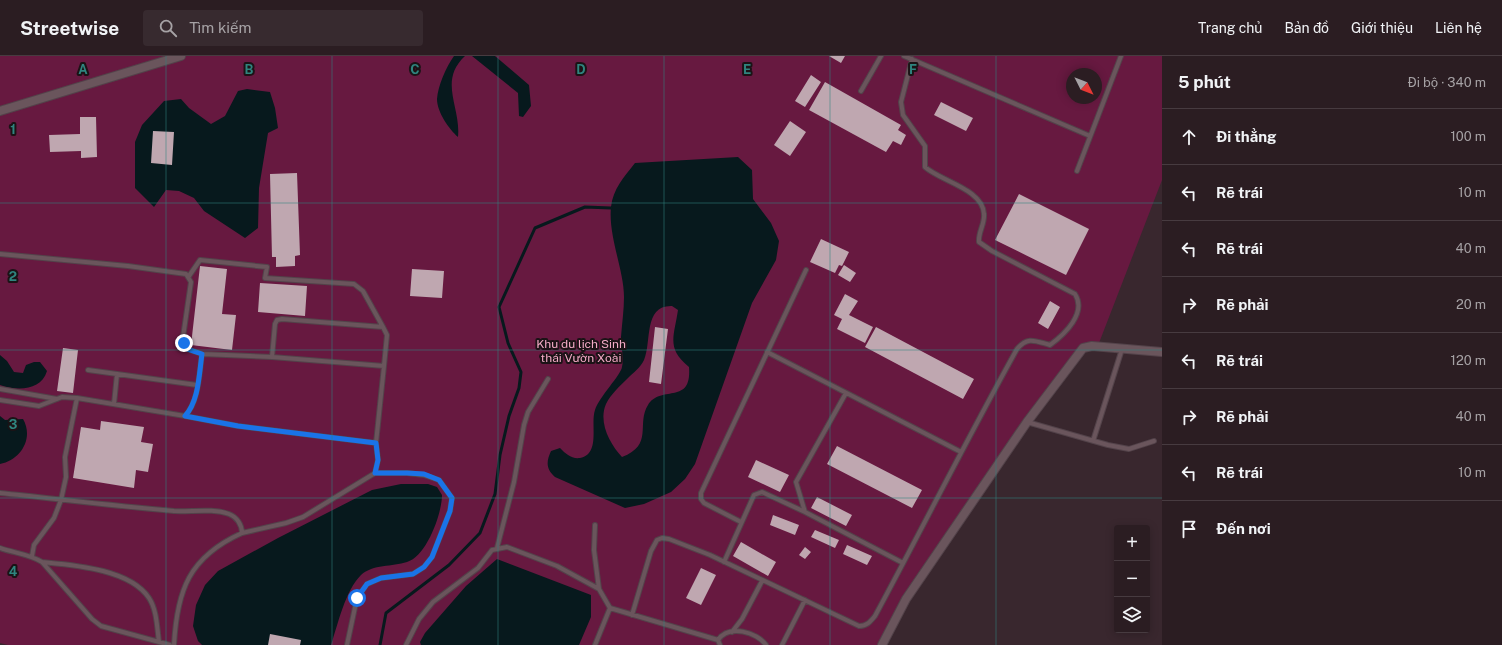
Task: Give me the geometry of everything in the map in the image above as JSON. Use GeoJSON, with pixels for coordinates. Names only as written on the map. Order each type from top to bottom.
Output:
{"type":"FeatureCollection","features":[{"type":"Feature","properties":{"kind":"street"},"geometry":{"type":"LineString","coordinates":[[0,111],[181,56]]}},
{"type":"Feature","properties":{"kind":"street"},"geometry":{"type":"LineString","coordinates":[[882,645],[906,599],[1027,422],[1083,348],[1092,346],[1162,352]]}},
{"type":"Feature","properties":{"kind":"lane"},"geometry":{"type":"LineString","coordinates":[[861,91],[882,56]]}},
{"type":"Feature","properties":{"kind":"lane"},"geometry":{"type":"LineString","coordinates":[[904,56],[1090,136]]}},
{"type":"Feature","properties":{"kind":"lane"},"geometry":{"type":"LineString","coordinates":[[1077,171],[1121,56]]}},
{"type":"Feature","properties":{"kind":"lane"},"geometry":{"type":"LineString","coordinates":[[632,615],[651,551],[657,540],[662,538],[669,539],[724,562],[859,626],[864,626],[875,616],[1016,349],[1023,341],[1029,340],[1050,345],[1060,338],[1078,314],[1079,301],[1075,294],[992,251],[979,242],[979,235],[984,224],[984,213],[982,207],[966,190],[949,179],[932,174],[925,167],[925,146],[903,115],[901,102],[912,59]]}},
{"type":"Feature","properties":{"kind":"lane"},"geometry":{"type":"LineString","coordinates":[[0,254],[180,272],[189,276],[191,282],[184,343],[187,349],[202,354],[272,357],[384,366]]}},
{"type":"Feature","properties":{"kind":"lane"},"geometry":{"type":"LineString","coordinates":[[189,276],[200,260],[267,267],[265,278],[354,284],[363,291],[387,335],[376,443],[378,460],[375,473]]}},
{"type":"Feature","properties":{"kind":"lane"},"geometry":{"type":"LineString","coordinates":[[741,522],[704,503],[701,499],[701,493],[806,270]]}},
{"type":"Feature","properties":{"kind":"lane"},"geometry":{"type":"LineString","coordinates":[[272,357],[277,320],[282,319],[383,327]]}},
{"type":"Feature","properties":{"kind":"lane"},"geometry":{"type":"LineString","coordinates":[[1093,441],[1122,349]]}},
{"type":"Feature","properties":{"kind":"lane"},"geometry":{"type":"LineString","coordinates":[[767,352],[961,452]]}},
{"type":"Feature","properties":{"kind":"lane"},"geometry":{"type":"LineString","coordinates":[[185,416],[189,412],[197,385],[202,354]]}},
{"type":"Feature","properties":{"kind":"lane"},"geometry":{"type":"LineString","coordinates":[[88,370],[197,385]]}},
{"type":"Feature","properties":{"kind":"lane"},"geometry":{"type":"LineString","coordinates":[[114,404],[117,374]]}},
{"type":"Feature","properties":{"kind":"lane"},"geometry":{"type":"LineString","coordinates":[[497,548],[514,482],[524,424],[528,412],[548,379]]}},
{"type":"Feature","properties":{"kind":"lane"},"geometry":{"type":"LineString","coordinates":[[0,389],[58,399],[77,398],[238,426],[376,443]]}},
{"type":"Feature","properties":{"kind":"lane"},"geometry":{"type":"LineString","coordinates":[[805,512],[796,482],[846,393]]}},
{"type":"Feature","properties":{"kind":"lane"},"geometry":{"type":"LineString","coordinates":[[32,556],[34,545],[54,518],[61,500],[66,477],[65,457],[77,398]]}},
{"type":"Feature","properties":{"kind":"lane"},"geometry":{"type":"LineString","coordinates":[[0,400],[39,406],[58,399]]}},
{"type":"Feature","properties":{"kind":"lane"},"geometry":{"type":"LineString","coordinates":[[1027,422],[1093,441],[1130,449],[1154,441]]}},
{"type":"Feature","properties":{"kind":"lane"},"geometry":{"type":"LineString","coordinates":[[174,645],[175,618],[182,591],[201,560],[228,540],[242,533],[286,523],[303,517],[375,473],[424,474],[439,480],[452,498],[450,511],[437,545],[424,567],[413,574],[381,578],[367,584],[357,598],[347,645]]}},
{"type":"Feature","properties":{"kind":"lane"},"geometry":{"type":"LineString","coordinates":[[724,562],[754,495],[762,492],[805,512],[903,563]]}},
{"type":"Feature","properties":{"kind":"lane"},"geometry":{"type":"LineString","coordinates":[[0,493],[176,511],[230,514],[242,527],[242,533]]}},
{"type":"Feature","properties":{"kind":"lane"},"geometry":{"type":"LineString","coordinates":[[595,525],[594,550],[599,590],[610,608],[718,640]]}},
{"type":"Feature","properties":{"kind":"lane"},"geometry":{"type":"LineString","coordinates":[[406,645],[419,619],[433,602],[478,568],[492,550],[497,548],[507,547],[558,566],[599,590]]}},
{"type":"Feature","properties":{"kind":"lane"},"geometry":{"type":"LineString","coordinates":[[0,548],[14,554],[32,556],[42,562],[92,619],[101,626],[170,645]]}},
{"type":"Feature","properties":{"kind":"lane"},"geometry":{"type":"LineString","coordinates":[[42,562],[81,566],[125,578],[149,597],[154,609],[159,642]]}},
{"type":"Feature","properties":{"kind":"lane"},"geometry":{"type":"LineString","coordinates":[[732,632],[742,619],[762,581]]}},
{"type":"Feature","properties":{"kind":"lane"},"geometry":{"type":"LineString","coordinates":[[782,645],[805,600]]}},
{"type":"Feature","properties":{"kind":"lane"},"geometry":{"type":"LineString","coordinates":[[595,645],[610,608]]}},
{"type":"Feature","properties":{"kind":"lane"},"geometry":{"type":"LineString","coordinates":[[718,640],[720,636],[741,630],[761,638],[766,645]]}},
{"type":"Feature","properties":{"kind":"lane"},"geometry":{"type":"LineString","coordinates":[[718,640],[720,645]]}},
{"type":"Feature","properties":{"kind":"green space","name":"Khu du lịch Sinh thái Vườn Xoài"},"geometry":{"type":"Polygon","coordinates":[[[0,56],[1162,56],[1162,180],[1099,343],[1081,345],[1024,419],[902,598],[878,645],[8,645],[0,643],[0,56]]]}},
{"type":"Feature","properties":{"kind":"shaded area"},"geometry":{"type":"Polygon","coordinates":[[[454,56],[465,56],[457,65],[453,75],[452,85],[452,95],[457,115],[458,137],[444,120],[439,109],[437,99],[443,77],[454,56]]]}},
{"type":"Feature","properties":{"kind":"shaded area"},"geometry":{"type":"Polygon","coordinates":[[[472,56],[495,56],[529,85],[531,106],[523,117],[519,116],[518,93],[472,56]]]}},
{"type":"Feature","properties":{"kind":"shaded area"},"geometry":{"type":"Polygon","coordinates":[[[247,89],[270,92],[275,108],[278,128],[268,133],[259,188],[258,228],[245,238],[204,211],[194,198],[179,191],[166,190],[154,207],[135,188],[135,142],[142,125],[164,101],[181,99],[189,108],[211,124],[225,116],[238,91],[247,89]]]}},
{"type":"Feature","properties":{"kind":"shaded area"},"geometry":{"type":"Polygon","coordinates":[[[738,157],[752,170],[753,199],[771,223],[779,241],[776,260],[752,303],[695,464],[685,479],[671,492],[644,504],[625,508],[555,477],[548,468],[548,459],[551,451],[560,448],[569,456],[574,458],[580,458],[590,451],[594,438],[595,410],[621,371],[623,363],[621,337],[624,302],[622,276],[612,230],[611,207],[614,194],[623,178],[635,163],[738,157]],[[672,306],[663,307],[657,311],[650,326],[643,363],[616,390],[606,404],[603,418],[606,432],[613,446],[622,457],[632,452],[641,440],[643,419],[648,405],[660,396],[681,391],[686,386],[689,379],[689,367],[677,354],[673,342],[678,310],[672,306]]]}},
{"type":"Feature","properties":{"kind":"shaded area"},"geometry":{"type":"Polygon","coordinates":[[[0,355],[7,361],[14,372],[23,373],[26,365],[34,362],[40,362],[47,371],[44,378],[34,386],[28,388],[14,388],[0,385],[0,355]]]}},
{"type":"Feature","properties":{"kind":"shaded area"},"geometry":{"type":"Polygon","coordinates":[[[0,416],[5,420],[23,419],[27,433],[24,447],[19,453],[14,458],[0,464],[0,416]]]}},
{"type":"Feature","properties":{"kind":"shaded area"},"geometry":{"type":"Polygon","coordinates":[[[401,484],[428,484],[437,487],[442,495],[439,512],[432,533],[421,552],[414,558],[401,564],[371,569],[361,575],[355,582],[346,599],[331,645],[202,645],[198,641],[193,626],[196,605],[205,585],[218,571],[278,538],[372,490],[401,484]]]}},
{"type":"Feature","properties":{"kind":"shaded area"},"geometry":{"type":"Polygon","coordinates":[[[497,559],[591,595],[591,617],[579,645],[421,645],[420,642],[425,633],[466,586],[497,559]]]}},
{"type":"Feature","properties":{"kind":"building"},"geometry":{"type":"Polygon","coordinates":[[[829,56],[845,56],[841,63],[829,56]]]}},
{"type":"Feature","properties":{"kind":"building"},"geometry":{"type":"Polygon","coordinates":[[[811,75],[821,82],[805,107],[795,101],[811,75]]]}},
{"type":"Feature","properties":{"kind":"building"},"geometry":{"type":"Polygon","coordinates":[[[825,82],[901,125],[898,130],[906,135],[901,145],[893,141],[886,152],[809,110],[825,82]]]}},
{"type":"Feature","properties":{"kind":"building"},"geometry":{"type":"Polygon","coordinates":[[[941,102],[973,118],[966,131],[934,115],[941,102]]]}},
{"type":"Feature","properties":{"kind":"building"},"geometry":{"type":"Polygon","coordinates":[[[80,117],[96,117],[97,157],[81,158],[81,151],[50,152],[49,135],[80,134],[80,117]]]}},
{"type":"Feature","properties":{"kind":"building"},"geometry":{"type":"Polygon","coordinates":[[[790,121],[806,132],[790,156],[774,145],[790,121]]]}},
{"type":"Feature","properties":{"kind":"building"},"geometry":{"type":"Polygon","coordinates":[[[153,131],[174,132],[172,165],[151,163],[153,131]]]}},
{"type":"Feature","properties":{"kind":"building"},"geometry":{"type":"Polygon","coordinates":[[[297,173],[300,255],[295,256],[295,266],[276,267],[276,257],[272,257],[270,174],[297,173]]]}},
{"type":"Feature","properties":{"kind":"building"},"geometry":{"type":"Polygon","coordinates":[[[1019,194],[1089,229],[1066,275],[995,240],[1019,194]]]}},
{"type":"Feature","properties":{"kind":"building"},"geometry":{"type":"Polygon","coordinates":[[[821,239],[849,252],[842,266],[839,265],[835,273],[810,262],[821,239]]]}},
{"type":"Feature","properties":{"kind":"building"},"geometry":{"type":"Polygon","coordinates":[[[844,265],[856,273],[850,282],[838,275],[844,265]]]}},
{"type":"Feature","properties":{"kind":"building"},"geometry":{"type":"Polygon","coordinates":[[[200,266],[227,269],[222,314],[236,315],[232,350],[191,345],[200,266]]]}},
{"type":"Feature","properties":{"kind":"building"},"geometry":{"type":"Polygon","coordinates":[[[412,269],[444,271],[442,298],[410,296],[412,269]]]}},
{"type":"Feature","properties":{"kind":"building"},"geometry":{"type":"Polygon","coordinates":[[[260,283],[307,286],[305,316],[258,312],[260,283]]]}},
{"type":"Feature","properties":{"kind":"building"},"geometry":{"type":"Polygon","coordinates":[[[845,294],[858,301],[849,315],[873,327],[865,343],[837,329],[842,319],[834,315],[845,294]]]}},
{"type":"Feature","properties":{"kind":"building"},"geometry":{"type":"Polygon","coordinates":[[[1050,301],[1060,307],[1048,329],[1038,323],[1050,301]]]}},
{"type":"Feature","properties":{"kind":"building"},"geometry":{"type":"Polygon","coordinates":[[[655,327],[668,329],[661,384],[649,382],[655,327]]]}},
{"type":"Feature","properties":{"kind":"building"},"geometry":{"type":"Polygon","coordinates":[[[876,327],[974,379],[963,399],[865,347],[876,327]]]}},
{"type":"Feature","properties":{"kind":"building"},"geometry":{"type":"Polygon","coordinates":[[[63,348],[78,350],[73,393],[57,391],[63,348]]]}},
{"type":"Feature","properties":{"kind":"building"},"geometry":{"type":"Polygon","coordinates":[[[101,421],[144,427],[141,442],[153,444],[148,472],[136,470],[134,488],[73,478],[81,427],[100,430],[101,421]]]}},
{"type":"Feature","properties":{"kind":"building"},"geometry":{"type":"Polygon","coordinates":[[[837,446],[922,490],[912,508],[827,464],[837,446]]]}},
{"type":"Feature","properties":{"kind":"building"},"geometry":{"type":"Polygon","coordinates":[[[756,460],[789,475],[780,492],[748,477],[756,460]]]}},
{"type":"Feature","properties":{"kind":"building"},"geometry":{"type":"Polygon","coordinates":[[[817,497],[852,515],[846,526],[811,508],[817,497]]]}},
{"type":"Feature","properties":{"kind":"building"},"geometry":{"type":"Polygon","coordinates":[[[773,515],[799,525],[795,535],[770,525],[773,515]]]}},
{"type":"Feature","properties":{"kind":"building"},"geometry":{"type":"Polygon","coordinates":[[[815,530],[839,540],[835,548],[811,537],[815,530]]]}},
{"type":"Feature","properties":{"kind":"building"},"geometry":{"type":"Polygon","coordinates":[[[741,542],[776,562],[768,576],[733,556],[741,542]]]}},
{"type":"Feature","properties":{"kind":"building"},"geometry":{"type":"Polygon","coordinates":[[[847,545],[872,556],[867,565],[843,554],[847,545]]]}},
{"type":"Feature","properties":{"kind":"building"},"geometry":{"type":"Polygon","coordinates":[[[805,547],[811,552],[805,559],[799,555],[805,547]]]}},
{"type":"Feature","properties":{"kind":"building"},"geometry":{"type":"Polygon","coordinates":[[[701,568],[716,575],[701,605],[686,598],[701,568]]]}},
{"type":"Feature","properties":{"kind":"building"},"geometry":{"type":"Polygon","coordinates":[[[270,634],[301,640],[300,645],[268,645],[270,634]]]}},
{"type":"Feature","properties":{"kind":"waterway"},"geometry":{"type":"LineString","coordinates":[[380,645],[386,613],[449,565],[480,533],[495,494],[500,455],[509,416],[519,388],[521,372],[508,343],[499,307],[535,228],[585,207],[611,208]]}},
{"type":"Feature","properties":{"kind":"route"},"geometry":{"type":"LineString","coordinates":[[184,343],[187,349],[192,352],[202,354],[196,394],[189,412],[185,416],[238,426],[376,443],[378,465],[375,473],[424,474],[439,480],[452,498],[450,511],[442,534],[432,557],[424,567],[413,574],[381,578],[367,584],[357,598]]}}]}
